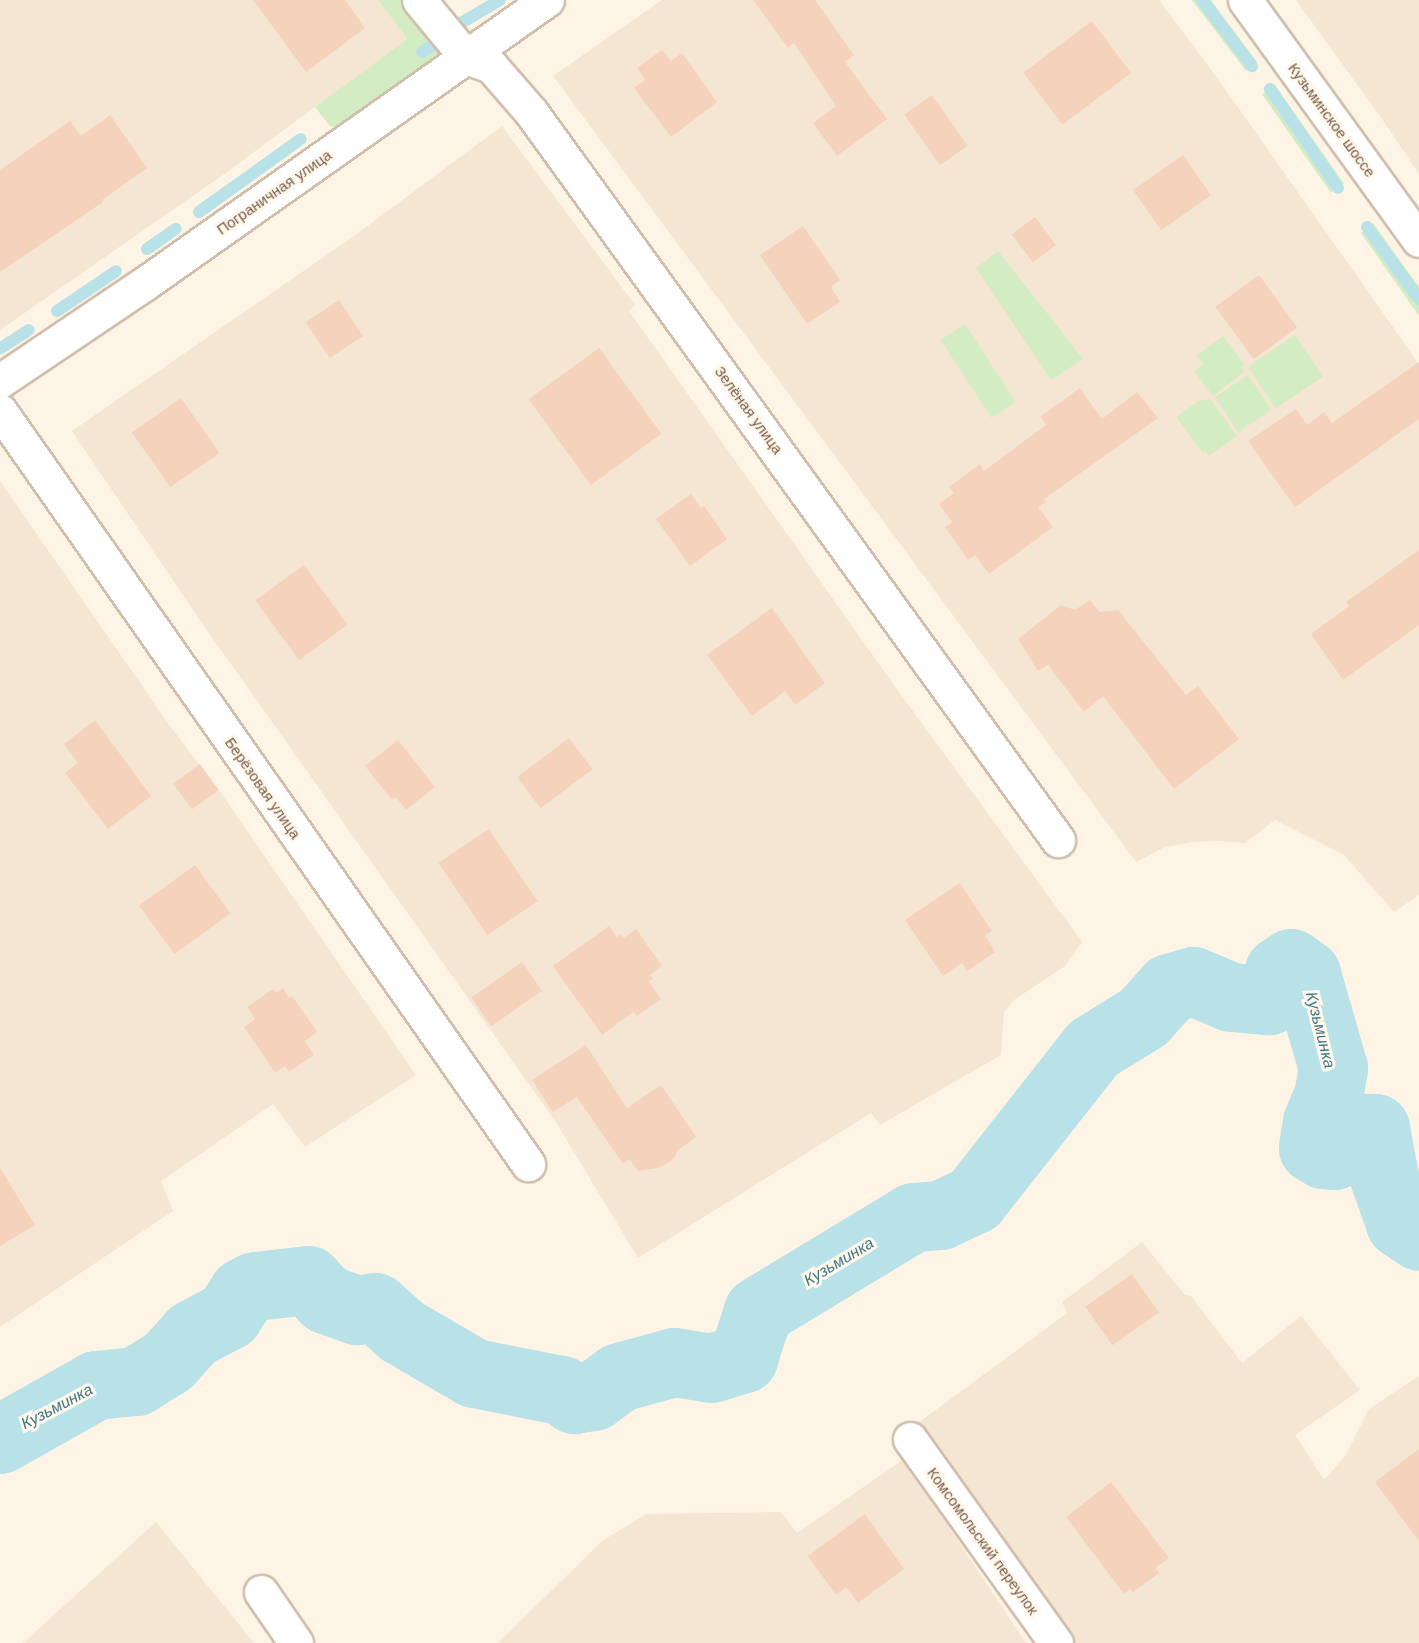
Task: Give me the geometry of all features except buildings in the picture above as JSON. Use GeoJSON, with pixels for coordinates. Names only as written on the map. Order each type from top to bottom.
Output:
{"type":"FeatureCollection","features":[{"type":"Feature","properties":{"kind":"street","name":"Зелёная улица"},"geometry":{"type":"LineString","coordinates":[[419,0],[466,57],[491,66],[531,112],[1058,840]]}},
{"type":"Feature","properties":{"kind":"street","name":"Пограничная улица"},"geometry":{"type":"LineString","coordinates":[[0,381],[135,291],[547,0]]}},
{"type":"Feature","properties":{"kind":"street","name":"Кузьминское шоссе"},"geometry":{"type":"LineString","coordinates":[[1245,0],[1419,240]]}},
{"type":"Feature","properties":{"kind":"street","name":"Берёзовая улица"},"geometry":{"type":"LineString","coordinates":[[0,411],[528,1164]]}},
{"type":"Feature","properties":{"kind":"street","name":"Комсомольский переулок"},"geometry":{"type":"LineString","coordinates":[[910,1439],[1056,1643]]}},
{"type":"Feature","properties":{"kind":"street"},"geometry":{"type":"LineString","coordinates":[[261,1592],[296,1643]]}},
{"type":"Feature","properties":{"kind":"shaded area"},"geometry":{"type":"Polygon","coordinates":[[[0,0],[378,0],[407,39],[223,175],[0,330],[0,0]]]}},
{"type":"Feature","properties":{"kind":"shaded area"},"geometry":{"type":"Polygon","coordinates":[[[662,0],[1159,0],[1218,79],[1419,364],[1419,895],[1394,912],[1344,855],[1275,820],[1245,843],[1191,842],[1163,848],[1136,862],[553,76],[662,0]]]}},
{"type":"Feature","properties":{"kind":"shaded area"},"geometry":{"type":"Polygon","coordinates":[[[1296,0],[1419,0],[1419,174],[1382,119],[1296,0]]]}},
{"type":"Feature","properties":{"kind":"shaded area"},"geometry":{"type":"Polygon","coordinates":[[[502,126],[635,305],[629,311],[896,688],[1082,942],[1065,966],[1014,1000],[1004,1012],[1001,1055],[880,1125],[871,1113],[638,1258],[555,1121],[199,619],[72,431],[354,236],[502,126]]]}},
{"type":"Feature","properties":{"kind":"shaded area"},"geometry":{"type":"Polygon","coordinates":[[[0,481],[170,726],[219,790],[416,1075],[305,1147],[273,1104],[161,1181],[173,1211],[0,1327],[0,481]]]}},
{"type":"Feature","properties":{"kind":"shaded area"},"geometry":{"type":"Polygon","coordinates":[[[1142,1242],[1185,1295],[1191,1296],[1242,1363],[1301,1316],[1360,1390],[1295,1435],[1324,1480],[1346,1455],[1369,1409],[1419,1376],[1419,1643],[1076,1643],[918,1423],[1067,1313],[1062,1302],[1142,1242]]]}},
{"type":"Feature","properties":{"kind":"shaded area"},"geometry":{"type":"Polygon","coordinates":[[[904,1459],[1026,1643],[498,1643],[602,1541],[646,1514],[781,1512],[797,1533],[904,1459]]]}},
{"type":"Feature","properties":{"kind":"shaded area"},"geometry":{"type":"Polygon","coordinates":[[[156,1522],[254,1643],[23,1643],[156,1522]]]}},
{"type":"Feature","properties":{"kind":"green space"},"geometry":{"type":"Polygon","coordinates":[[[378,0],[404,0],[430,33],[439,50],[439,62],[341,132],[329,125],[315,107],[407,39],[378,0]]]}},
{"type":"Feature","properties":{"kind":"green space"},"geometry":{"type":"Polygon","coordinates":[[[1192,0],[1211,0],[1257,62],[1246,71],[1192,0]]]}},
{"type":"Feature","properties":{"kind":"green space"},"geometry":{"type":"Polygon","coordinates":[[[1275,85],[1344,183],[1331,192],[1262,94],[1275,85]]]}},
{"type":"Feature","properties":{"kind":"green space"},"geometry":{"type":"Polygon","coordinates":[[[1373,223],[1419,287],[1419,316],[1361,233],[1373,223]]]}},
{"type":"Feature","properties":{"kind":"green space"},"geometry":{"type":"Polygon","coordinates":[[[998,251],[1083,359],[1051,380],[976,268],[998,251]]]}},
{"type":"Feature","properties":{"kind":"green space"},"geometry":{"type":"Polygon","coordinates":[[[965,324],[1016,402],[991,418],[941,340],[965,324]]]}},
{"type":"Feature","properties":{"kind":"green space"},"geometry":{"type":"Polygon","coordinates":[[[1295,335],[1323,376],[1276,408],[1248,367],[1295,335]]]}},
{"type":"Feature","properties":{"kind":"green space"},"geometry":{"type":"Polygon","coordinates":[[[1223,336],[1244,364],[1241,367],[1244,372],[1213,396],[1194,371],[1203,364],[1197,355],[1223,336]]]}},
{"type":"Feature","properties":{"kind":"green space"},"geometry":{"type":"Polygon","coordinates":[[[1248,375],[1271,410],[1238,432],[1215,397],[1248,375]]]}},
{"type":"Feature","properties":{"kind":"green space"},"geometry":{"type":"Polygon","coordinates":[[[1210,399],[1237,436],[1209,456],[1205,451],[1203,453],[1176,417],[1199,401],[1210,399]]]}},
{"type":"Feature","properties":{"kind":"waterway"},"geometry":{"type":"LineString","coordinates":[[461,23],[500,0]]}},
{"type":"Feature","properties":{"kind":"waterway"},"geometry":{"type":"LineString","coordinates":[[1202,0],[1252,66]]}},
{"type":"Feature","properties":{"kind":"waterway"},"geometry":{"type":"LineString","coordinates":[[422,52],[433,45]]}},
{"type":"Feature","properties":{"kind":"waterway"},"geometry":{"type":"LineString","coordinates":[[1270,89],[1338,188]]}},
{"type":"Feature","properties":{"kind":"waterway"},"geometry":{"type":"LineString","coordinates":[[199,212],[301,139]]}},
{"type":"Feature","properties":{"kind":"waterway"},"geometry":{"type":"LineString","coordinates":[[1367,227],[1419,299]]}},
{"type":"Feature","properties":{"kind":"waterway"},"geometry":{"type":"LineString","coordinates":[[147,249],[176,229]]}},
{"type":"Feature","properties":{"kind":"waterway"},"geometry":{"type":"LineString","coordinates":[[57,311],[116,271]]}},
{"type":"Feature","properties":{"kind":"waterway"},"geometry":{"type":"LineString","coordinates":[[1,348],[29,330]]}},
{"type":"Feature","properties":{"kind":"waterway","name":"Кузьминка"},"geometry":{"type":"LineString","coordinates":[[0,1439],[96,1385],[136,1381],[168,1361],[192,1334],[228,1315],[243,1292],[255,1286],[308,1280],[326,1299],[357,1310],[375,1307],[402,1331],[474,1373],[561,1390],[574,1399],[593,1396],[619,1377],[674,1362],[711,1368],[743,1358],[758,1311],[913,1217],[940,1215],[974,1199],[1093,1048],[1143,1017],[1169,988],[1193,981],[1231,997],[1269,1000],[1279,971],[1291,963],[1306,974],[1333,1068],[1328,1095],[1317,1122],[1313,1148],[1323,1154],[1334,1155],[1363,1128],[1375,1128],[1384,1177],[1400,1223],[1419,1236]]}}]}
